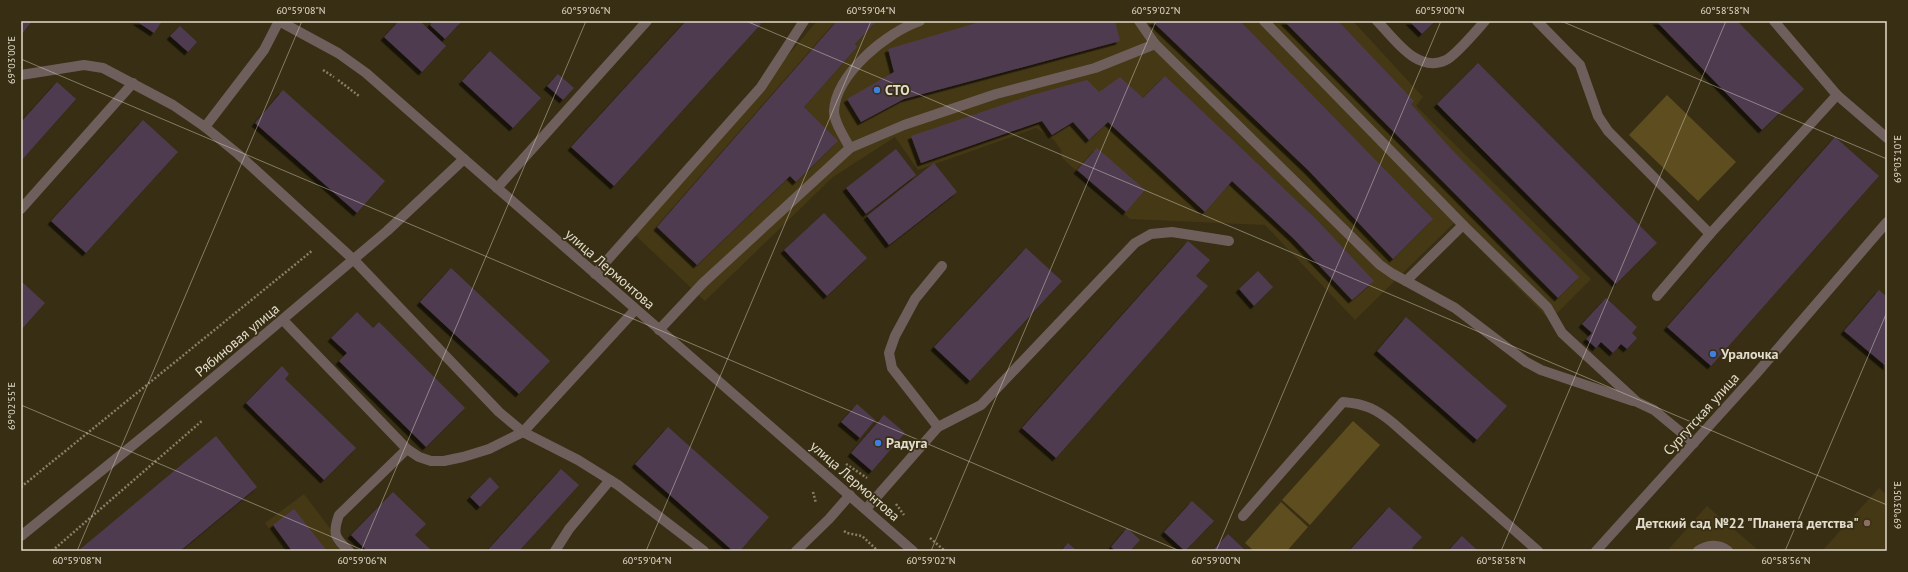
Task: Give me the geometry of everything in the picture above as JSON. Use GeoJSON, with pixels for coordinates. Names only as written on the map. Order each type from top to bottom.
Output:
{"type":"FeatureCollection","features":[{"type":"Feature","properties":{"kind":"street"},"geometry":{"type":"LineString","coordinates":[[205,128],[264,50],[279,21]]}},
{"type":"Feature","properties":{"kind":"street","name":"улица Лермонтова"},"geometry":{"type":"LineString","coordinates":[[279,21],[338,53],[366,73],[913,551]]}},
{"type":"Feature","properties":{"kind":"street"},"geometry":{"type":"LineString","coordinates":[[595,274],[761,87],[804,21]]}},
{"type":"Feature","properties":{"kind":"street"},"geometry":{"type":"LineString","coordinates":[[1139,21],[1155,44],[1380,265],[1393,274],[1455,308],[1526,362],[1541,370],[1637,402],[1654,410],[1694,443]]}},
{"type":"Feature","properties":{"kind":"street"},"geometry":{"type":"LineString","coordinates":[[1264,21],[1463,225],[1547,307],[1562,333],[1637,402]]}},
{"type":"Feature","properties":{"kind":"street"},"geometry":{"type":"LineString","coordinates":[[1377,21],[1409,54],[1420,62],[1433,63],[1447,60],[1485,21]]}},
{"type":"Feature","properties":{"kind":"street"},"geometry":{"type":"LineString","coordinates":[[1537,21],[1580,65],[1598,116],[1608,132],[1710,234]]}},
{"type":"Feature","properties":{"kind":"street"},"geometry":{"type":"LineString","coordinates":[[1774,21],[1837,95],[1887,138]]}},
{"type":"Feature","properties":{"kind":"street"},"geometry":{"type":"LineString","coordinates":[[497,188],[645,22]]}},
{"type":"Feature","properties":{"kind":"street"},"geometry":{"type":"LineString","coordinates":[[850,148],[840,129],[834,112],[838,94],[853,70],[883,40],[914,22]]}},
{"type":"Feature","properties":{"kind":"street"},"geometry":{"type":"LineString","coordinates":[[659,330],[703,283],[850,148],[904,125],[996,94],[1095,68],[1155,44]]}},
{"type":"Feature","properties":{"kind":"street"},"geometry":{"type":"LineString","coordinates":[[21,75],[84,65],[103,68],[173,105],[238,154],[354,260],[499,412],[523,432],[578,460],[641,500],[704,551]]}},
{"type":"Feature","properties":{"kind":"street"},"geometry":{"type":"LineString","coordinates":[[21,209],[133,83]]}},
{"type":"Feature","properties":{"kind":"street"},"geometry":{"type":"LineString","coordinates":[[1657,296],[1710,234],[1837,95]]}},
{"type":"Feature","properties":{"kind":"street","name":"Рябиновая улица"},"geometry":{"type":"LineString","coordinates":[[21,536],[160,423],[354,260],[464,159]]}},
{"type":"Feature","properties":{"kind":"street","name":"Сургутская улица"},"geometry":{"type":"LineString","coordinates":[[1596,551],[1756,374],[1887,222]]}},
{"type":"Feature","properties":{"kind":"street"},"geometry":{"type":"LineString","coordinates":[[1406,280],[1463,225]]}},
{"type":"Feature","properties":{"kind":"street"},"geometry":{"type":"LineString","coordinates":[[866,509],[938,427],[981,405],[1134,243],[1151,234],[1172,232],[1229,241]]}},
{"type":"Feature","properties":{"kind":"street"},"geometry":{"type":"LineString","coordinates":[[938,427],[892,368],[889,353],[895,336],[915,300],[942,266]]}},
{"type":"Feature","properties":{"kind":"street"},"geometry":{"type":"LineString","coordinates":[[282,320],[407,449],[419,457],[431,461],[444,461],[489,449],[523,432],[636,310]]}},
{"type":"Feature","properties":{"kind":"street"},"geometry":{"type":"LineString","coordinates":[[1242,516],[1343,402],[1361,404],[1372,408],[1393,423],[1538,551]]}},
{"type":"Feature","properties":{"kind":"street"},"geometry":{"type":"LineString","coordinates":[[349,551],[339,541],[334,528],[339,515],[407,449]]}},
{"type":"Feature","properties":{"kind":"street"},"geometry":{"type":"LineString","coordinates":[[556,551],[569,529],[610,480]]}},
{"type":"Feature","properties":{"kind":"street"},"geometry":{"type":"LineString","coordinates":[[796,551],[829,519],[850,495]]}},
{"type":"Feature","properties":{"kind":"street"},"geometry":{"type":"LineString","coordinates":[[1698,551],[1705,546],[1716,545],[1728,551]]}},
{"type":"Feature","properties":{"kind":"path"},"geometry":{"type":"LineString","coordinates":[[319,67],[365,101]]}},
{"type":"Feature","properties":{"kind":"path"},"geometry":{"type":"LineString","coordinates":[[21,487],[329,237]]}},
{"type":"Feature","properties":{"kind":"path"},"geometry":{"type":"LineString","coordinates":[[52,551],[203,420]]}},
{"type":"Feature","properties":{"kind":"path"},"geometry":{"type":"LineString","coordinates":[[862,536],[878,551]]}},
{"type":"Feature","properties":{"kind":"shaded area"},"geometry":{"type":"Polygon","coordinates":[[[817,21],[1353,21],[1423,97],[1416,106],[1591,279],[1550,320],[1454,223],[1355,320],[1265,225],[1130,219],[1062,158],[1061,150],[1054,140],[1036,128],[918,170],[895,137],[833,177],[705,301],[635,235],[817,21]]]}},
{"type":"Feature","properties":{"kind":"shaded area"},"geometry":{"type":"Polygon","coordinates":[[[1667,95],[1736,162],[1698,201],[1629,135],[1667,95]]]}},
{"type":"Feature","properties":{"kind":"shaded area"},"geometry":{"type":"Polygon","coordinates":[[[1353,421],[1380,445],[1310,525],[1282,500],[1353,421]]]}},
{"type":"Feature","properties":{"kind":"shaded area","name":"Детский сад №22 \"Планета детства\""},"geometry":{"type":"Polygon","coordinates":[[[1879,488],[1887,495],[1887,551],[1822,551],[1879,488]]]}},
{"type":"Feature","properties":{"kind":"shaded area"},"geometry":{"type":"Polygon","coordinates":[[[304,494],[347,551],[286,551],[265,523],[304,494]]]}},
{"type":"Feature","properties":{"kind":"shaded area"},"geometry":{"type":"Polygon","coordinates":[[[1281,502],[1308,527],[1287,551],[1254,551],[1245,543],[1281,502]]]}},
{"type":"Feature","properties":{"kind":"shaded area","name":"Детский сад №22 \"Планета детства\""},"geometry":{"type":"Polygon","coordinates":[[[1707,506],[1759,551],[1667,551],[1707,506]]]}},
{"type":"Feature","properties":{"kind":"building"},"geometry":{"type":"Polygon","coordinates":[[[21,21],[32,21],[21,35],[21,21]]]}},
{"type":"Feature","properties":{"kind":"building"},"geometry":{"type":"Polygon","coordinates":[[[136,21],[162,21],[154,33],[136,21]]]}},
{"type":"Feature","properties":{"kind":"building"},"geometry":{"type":"Polygon","coordinates":[[[399,21],[420,21],[446,46],[422,72],[384,37],[399,21]]]}},
{"type":"Feature","properties":{"kind":"building"},"geometry":{"type":"Polygon","coordinates":[[[433,21],[462,21],[445,39],[430,25],[433,21]]]}},
{"type":"Feature","properties":{"kind":"building"},"geometry":{"type":"Polygon","coordinates":[[[686,21],[758,21],[761,24],[614,186],[571,147],[686,21]]]}},
{"type":"Feature","properties":{"kind":"building"},"geometry":{"type":"Polygon","coordinates":[[[837,21],[877,21],[855,44],[857,47],[804,107],[838,141],[796,182],[790,176],[697,265],[657,227],[837,21]]]}},
{"type":"Feature","properties":{"kind":"building"},"geometry":{"type":"Polygon","coordinates":[[[983,21],[1115,21],[1120,41],[904,99],[861,122],[847,99],[894,72],[888,49],[983,21]]]}},
{"type":"Feature","properties":{"kind":"building"},"geometry":{"type":"Polygon","coordinates":[[[1152,21],[1240,21],[1433,219],[1393,259],[1308,170],[1152,21]]]}},
{"type":"Feature","properties":{"kind":"building"},"geometry":{"type":"Polygon","coordinates":[[[1284,21],[1338,21],[1414,101],[1411,104],[1453,151],[1579,277],[1558,298],[1284,21]]]}},
{"type":"Feature","properties":{"kind":"building"},"geometry":{"type":"Polygon","coordinates":[[[1409,21],[1435,21],[1422,34],[1409,21]]]}},
{"type":"Feature","properties":{"kind":"building"},"geometry":{"type":"Polygon","coordinates":[[[1656,21],[1737,21],[1804,89],[1762,130],[1656,21]]]}},
{"type":"Feature","properties":{"kind":"building"},"geometry":{"type":"Polygon","coordinates":[[[180,26],[197,42],[188,52],[170,36],[180,26]]]}},
{"type":"Feature","properties":{"kind":"building"},"geometry":{"type":"Polygon","coordinates":[[[490,51],[541,98],[513,128],[462,81],[490,51]]]}},
{"type":"Feature","properties":{"kind":"building"},"geometry":{"type":"Polygon","coordinates":[[[1478,63],[1657,243],[1616,284],[1437,104],[1478,63]]]}},
{"type":"Feature","properties":{"kind":"building"},"geometry":{"type":"Polygon","coordinates":[[[558,74],[574,88],[563,100],[547,86],[558,74]]]}},
{"type":"Feature","properties":{"kind":"building"},"geometry":{"type":"Polygon","coordinates":[[[1165,76],[1316,219],[1374,281],[1352,300],[1294,239],[1232,181],[1205,212],[1108,122],[1089,140],[1073,122],[1052,135],[1042,121],[921,163],[911,136],[1032,95],[1087,80],[1099,92],[1120,77],[1143,98],[1165,76]]]}},
{"type":"Feature","properties":{"kind":"building"},"geometry":{"type":"Polygon","coordinates":[[[57,82],[76,99],[21,161],[21,122],[57,82]]]}},
{"type":"Feature","properties":{"kind":"building"},"geometry":{"type":"Polygon","coordinates":[[[283,90],[385,181],[357,213],[255,123],[283,90]]]}},
{"type":"Feature","properties":{"kind":"building"},"geometry":{"type":"Polygon","coordinates":[[[143,120],[178,152],[86,253],[51,221],[143,120]]]}},
{"type":"Feature","properties":{"kind":"building"},"geometry":{"type":"Polygon","coordinates":[[[1835,137],[1879,176],[1711,366],[1667,327],[1835,137]]]}},
{"type":"Feature","properties":{"kind":"building"},"geometry":{"type":"Polygon","coordinates":[[[1097,148],[1145,190],[1126,212],[1077,170],[1097,148]]]}},
{"type":"Feature","properties":{"kind":"building"},"geometry":{"type":"Polygon","coordinates":[[[896,149],[916,175],[866,214],[846,188],[896,149]]]}},
{"type":"Feature","properties":{"kind":"building"},"geometry":{"type":"Polygon","coordinates":[[[934,163],[957,192],[889,245],[867,216],[934,163]]]}},
{"type":"Feature","properties":{"kind":"building"},"geometry":{"type":"Polygon","coordinates":[[[824,213],[867,258],[827,296],[784,250],[824,213]]]}},
{"type":"Feature","properties":{"kind":"building"},"geometry":{"type":"Polygon","coordinates":[[[1188,241],[1210,260],[1196,276],[1208,286],[1056,458],[1022,428],[1188,241]]]}},
{"type":"Feature","properties":{"kind":"building"},"geometry":{"type":"Polygon","coordinates":[[[1026,248],[1062,281],[970,381],[934,347],[1026,248]]]}},
{"type":"Feature","properties":{"kind":"building"},"geometry":{"type":"Polygon","coordinates":[[[451,268],[550,361],[519,394],[420,302],[451,268]]]}},
{"type":"Feature","properties":{"kind":"building"},"geometry":{"type":"Polygon","coordinates":[[[1258,271],[1273,287],[1254,306],[1239,289],[1258,271]]]}},
{"type":"Feature","properties":{"kind":"building"},"geometry":{"type":"Polygon","coordinates":[[[21,281],[45,303],[21,330],[21,281]]]}},
{"type":"Feature","properties":{"kind":"building"},"geometry":{"type":"Polygon","coordinates":[[[1879,290],[1887,297],[1887,367],[1844,331],[1879,290]]]}},
{"type":"Feature","properties":{"kind":"building"},"geometry":{"type":"Polygon","coordinates":[[[1606,298],[1637,327],[1632,333],[1637,338],[1627,349],[1621,344],[1613,353],[1601,342],[1596,348],[1586,339],[1592,333],[1582,324],[1606,298]]]}},
{"type":"Feature","properties":{"kind":"building"},"geometry":{"type":"Polygon","coordinates":[[[357,312],[373,328],[379,322],[465,408],[426,447],[339,361],[347,353],[331,338],[357,312]]]}},
{"type":"Feature","properties":{"kind":"building"},"geometry":{"type":"Polygon","coordinates":[[[1406,317],[1507,406],[1477,440],[1377,351],[1406,317]]]}},
{"type":"Feature","properties":{"kind":"building"},"geometry":{"type":"Polygon","coordinates":[[[282,366],[289,374],[285,379],[356,448],[324,480],[246,403],[282,366]]]}},
{"type":"Feature","properties":{"kind":"building"},"geometry":{"type":"Polygon","coordinates":[[[857,404],[875,420],[860,438],[841,422],[857,404]]]}},
{"type":"Feature","properties":{"kind":"building","name":"Радуга"},"geometry":{"type":"Polygon","coordinates":[[[884,415],[905,433],[872,471],[851,453],[884,415]]]}},
{"type":"Feature","properties":{"kind":"building"},"geometry":{"type":"Polygon","coordinates":[[[668,427],[769,517],[740,551],[733,551],[635,464],[668,427]]]}},
{"type":"Feature","properties":{"kind":"building"},"geometry":{"type":"Polygon","coordinates":[[[216,436],[257,487],[180,551],[78,551],[216,436]]]}},
{"type":"Feature","properties":{"kind":"building"},"geometry":{"type":"Polygon","coordinates":[[[561,469],[579,485],[519,551],[487,551],[561,469]]]}},
{"type":"Feature","properties":{"kind":"building"},"geometry":{"type":"Polygon","coordinates":[[[490,477],[499,487],[480,507],[470,497],[490,477]]]}},
{"type":"Feature","properties":{"kind":"building"},"geometry":{"type":"Polygon","coordinates":[[[393,492],[426,524],[415,535],[432,551],[367,551],[351,535],[393,492]]]}},
{"type":"Feature","properties":{"kind":"building"},"geometry":{"type":"Polygon","coordinates":[[[1192,501],[1214,521],[1185,551],[1164,532],[1192,501]]]}},
{"type":"Feature","properties":{"kind":"building"},"geometry":{"type":"Polygon","coordinates":[[[1389,507],[1422,537],[1412,548],[1415,551],[1349,551],[1389,507]]]}},
{"type":"Feature","properties":{"kind":"building"},"geometry":{"type":"Polygon","coordinates":[[[294,509],[327,551],[292,551],[273,525],[294,509]]]}},
{"type":"Feature","properties":{"kind":"building"},"geometry":{"type":"Polygon","coordinates":[[[1127,528],[1140,540],[1130,551],[1116,551],[1111,547],[1127,528]]]}},
{"type":"Feature","properties":{"kind":"building"},"geometry":{"type":"Polygon","coordinates":[[[1228,534],[1246,551],[1212,551],[1228,534]]]}},
{"type":"Feature","properties":{"kind":"building"},"geometry":{"type":"Polygon","coordinates":[[[1462,536],[1478,551],[1448,551],[1462,536]]]}},
{"type":"Feature","properties":{"kind":"building"},"geometry":{"type":"Polygon","coordinates":[[[1068,543],[1077,551],[1061,551],[1068,543]]]}},
{"type":"Feature","properties":{"kind":"place","name":"СТО"},"geometry":{"type":"Point","coordinates":[877,90]}},
{"type":"Feature","properties":{"kind":"place","name":"Уралочка"},"geometry":{"type":"Point","coordinates":[1713,354]}},
{"type":"Feature","properties":{"kind":"place","name":"Радуга"},"geometry":{"type":"Point","coordinates":[878,443]}},
{"type":"Feature","properties":{"kind":"place","name":"Детский сад №22 \"Планета детства\""},"geometry":{"type":"Point","coordinates":[1867,523]}}]}
